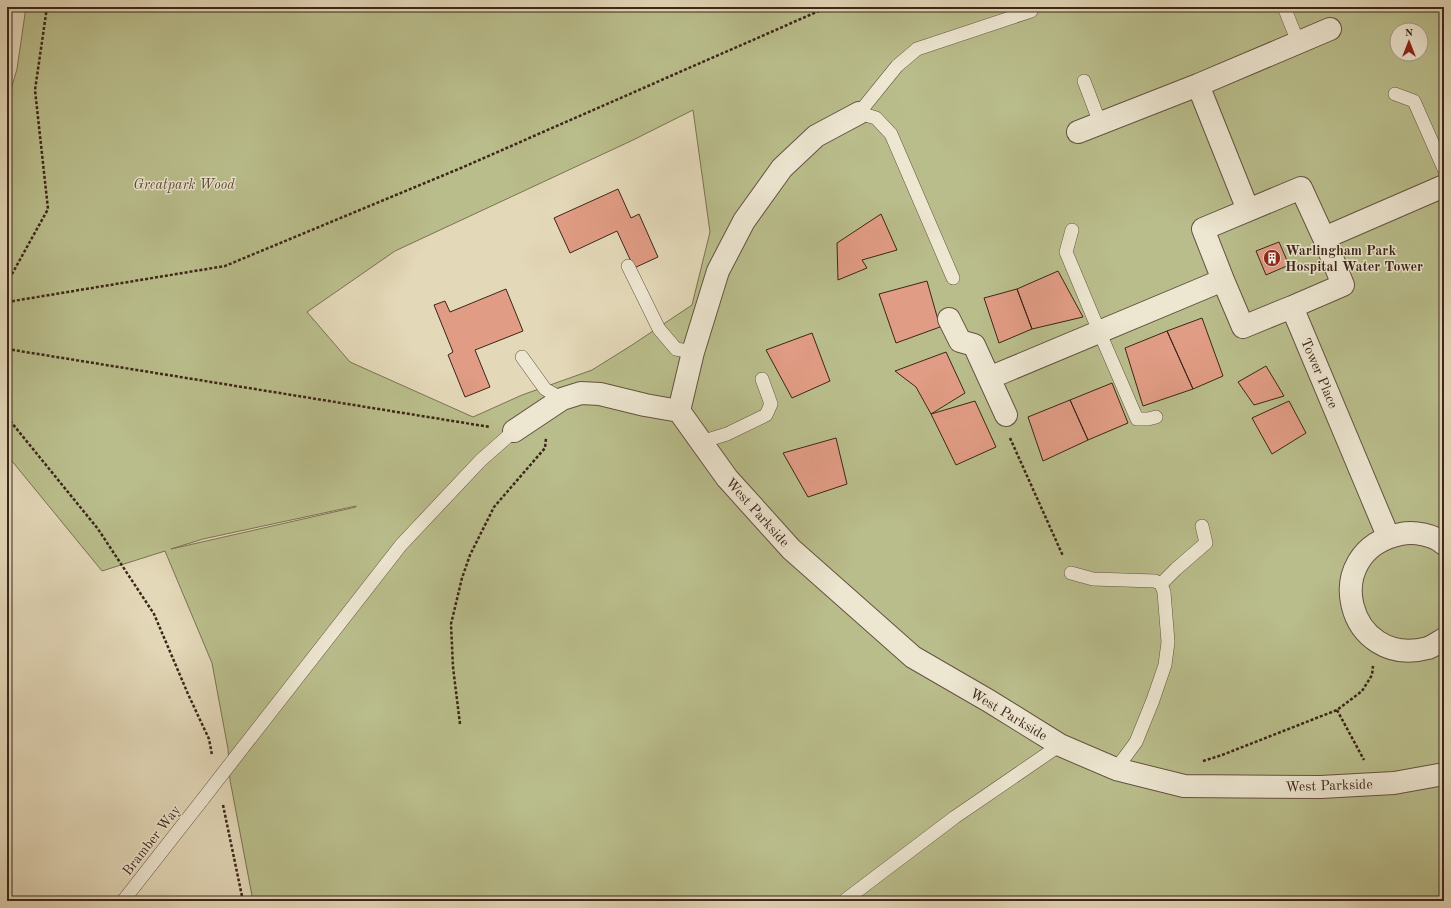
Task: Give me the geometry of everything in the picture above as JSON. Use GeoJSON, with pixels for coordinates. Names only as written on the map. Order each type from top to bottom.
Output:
{"type":"FeatureCollection","features":[{"type":"Feature","properties":{"kind":"street"},"geometry":{"type":"LineString","coordinates":[[1078,132],[1198,85],[1330,29]]}},
{"type":"Feature","properties":{"kind":"street"},"geometry":{"type":"LineString","coordinates":[[1198,85],[1248,210]]}},
{"type":"Feature","properties":{"kind":"street"},"geometry":{"type":"LineString","coordinates":[[514,431],[562,399],[581,393],[600,394],[679,412],[693,352],[718,271],[744,221],[782,168],[816,136],[859,113]]}},
{"type":"Feature","properties":{"kind":"street"},"geometry":{"type":"LineString","coordinates":[[1324,238],[1444,186]]}},
{"type":"Feature","properties":{"kind":"street"},"geometry":{"type":"LineString","coordinates":[[1301,188],[1324,238],[1343,285],[1243,327],[1203,229],[1248,210],[1301,188]]}},
{"type":"Feature","properties":{"kind":"street"},"geometry":{"type":"LineString","coordinates":[[989,378],[1223,280]]}},
{"type":"Feature","properties":{"kind":"street","name":"Tower Place"},"geometry":{"type":"LineString","coordinates":[[1292,307],[1388,536]]}},
{"type":"Feature","properties":{"kind":"street"},"geometry":{"type":"LineString","coordinates":[[949,319],[960,341],[974,345],[1006,415]]}},
{"type":"Feature","properties":{"kind":"street","name":"West Parkside"},"geometry":{"type":"LineString","coordinates":[[679,412],[727,478],[791,549],[913,657],[1060,745],[1116,769],[1184,786],[1321,787],[1394,783],[1444,774]]}},
{"type":"Feature","properties":{"kind":"street"},"geometry":{"type":"LineString","coordinates":[[1442,646],[1409,651],[1389,647],[1371,637],[1358,622],[1351,602],[1351,582],[1358,563],[1371,547],[1388,536],[1406,533],[1425,535],[1444,544]]}},
{"type":"Feature","properties":{"kind":"lane"},"geometry":{"type":"LineString","coordinates":[[1284,7],[1298,42]]}},
{"type":"Feature","properties":{"kind":"lane"},"geometry":{"type":"LineString","coordinates":[[953,278],[891,134],[876,118],[859,113],[897,66],[917,49],[1031,11]]}},
{"type":"Feature","properties":{"kind":"lane"},"geometry":{"type":"LineString","coordinates":[[1084,81],[1100,123]]}},
{"type":"Feature","properties":{"kind":"lane"},"geometry":{"type":"LineString","coordinates":[[1395,94],[1414,101],[1444,169]]}},
{"type":"Feature","properties":{"kind":"lane"},"geometry":{"type":"LineString","coordinates":[[1072,230],[1066,252],[1137,419],[1156,417]]}},
{"type":"Feature","properties":{"kind":"lane"},"geometry":{"type":"LineString","coordinates":[[628,266],[659,329],[676,349],[693,352]]}},
{"type":"Feature","properties":{"kind":"lane"},"geometry":{"type":"LineString","coordinates":[[522,357],[545,389],[562,399]]}},
{"type":"Feature","properties":{"kind":"lane"},"geometry":{"type":"LineString","coordinates":[[702,442],[727,434],[766,415],[772,404],[762,379]]}},
{"type":"Feature","properties":{"kind":"lane","name":"Bramber Way"},"geometry":{"type":"LineString","coordinates":[[123,901],[401,546],[481,460],[514,431]]}},
{"type":"Feature","properties":{"kind":"lane"},"geometry":{"type":"LineString","coordinates":[[1161,584],[1206,543],[1202,526]]}},
{"type":"Feature","properties":{"kind":"lane"},"geometry":{"type":"LineString","coordinates":[[1071,573],[1093,579],[1155,581],[1161,584],[1164,592],[1168,642],[1165,665],[1136,742],[1116,769]]}},
{"type":"Feature","properties":{"kind":"lane"},"geometry":{"type":"LineString","coordinates":[[844,901],[955,817],[1060,745]]}},
{"type":"Feature","properties":{"kind":"path"},"geometry":{"type":"LineString","coordinates":[[7,283],[48,209],[35,90],[46,7]]}},
{"type":"Feature","properties":{"kind":"path"},"geometry":{"type":"LineString","coordinates":[[7,302],[225,266],[461,168],[828,7]]}},
{"type":"Feature","properties":{"kind":"path"},"geometry":{"type":"LineString","coordinates":[[7,349],[514,431]]}},
{"type":"Feature","properties":{"kind":"path"},"geometry":{"type":"LineString","coordinates":[[1006,415],[1001,418],[1071,573]]}},
{"type":"Feature","properties":{"kind":"path"},"geometry":{"type":"LineString","coordinates":[[7,417],[98,529],[154,614],[209,739],[214,761]]}},
{"type":"Feature","properties":{"kind":"path"},"geometry":{"type":"LineString","coordinates":[[460,724],[453,667],[451,624],[462,578],[470,554],[494,507],[545,448],[546,437],[533,418]]}},
{"type":"Feature","properties":{"kind":"path"},"geometry":{"type":"LineString","coordinates":[[1184,786],[1197,763],[1222,755],[1337,710],[1362,691],[1372,674],[1374,658],[1371,637]]}},
{"type":"Feature","properties":{"kind":"path"},"geometry":{"type":"LineString","coordinates":[[1337,710],[1376,784]]}},
{"type":"Feature","properties":{"kind":"path"},"geometry":{"type":"LineString","coordinates":[[221,798],[243,901]]}},
{"type":"Feature","properties":{"kind":"green space","name":"Greatpark Wood"},"geometry":{"type":"Polygon","coordinates":[[[26,7],[1444,7],[1444,901],[253,901],[230,780],[228,749],[212,663],[165,551],[102,571],[7,455],[7,103],[17,69],[26,7]],[[693,110],[631,141],[395,251],[307,312],[350,362],[473,417],[522,395],[592,370],[692,305],[710,232],[693,110]],[[356,507],[203,539],[171,549],[356,507]]]}},
{"type":"Feature","properties":{"kind":"building"},"geometry":{"type":"Polygon","coordinates":[[[618,189],[631,218],[639,214],[658,257],[634,268],[617,231],[570,253],[554,218],[618,189]]]}},
{"type":"Feature","properties":{"kind":"building"},"geometry":{"type":"Polygon","coordinates":[[[881,214],[897,250],[862,260],[867,268],[838,280],[837,243],[881,214]]]}},
{"type":"Feature","properties":{"kind":"building","name":"Warlingham Park Hospital Water Tower"},"geometry":{"type":"Polygon","coordinates":[[[1279,242],[1289,265],[1266,275],[1256,251],[1279,242]]]}},
{"type":"Feature","properties":{"kind":"building"},"geometry":{"type":"Polygon","coordinates":[[[1058,271],[1083,317],[1032,329],[1017,289],[1058,271]]]}},
{"type":"Feature","properties":{"kind":"building"},"geometry":{"type":"Polygon","coordinates":[[[927,281],[940,327],[896,343],[879,294],[927,281]]]}},
{"type":"Feature","properties":{"kind":"building"},"geometry":{"type":"Polygon","coordinates":[[[506,289],[523,331],[475,350],[490,387],[465,397],[448,355],[453,352],[434,305],[445,301],[450,312],[506,289]]]}},
{"type":"Feature","properties":{"kind":"building"},"geometry":{"type":"Polygon","coordinates":[[[1017,289],[1032,329],[999,343],[984,298],[1017,289]]]}},
{"type":"Feature","properties":{"kind":"building"},"geometry":{"type":"Polygon","coordinates":[[[1202,318],[1223,376],[1193,389],[1167,331],[1202,318]]]}},
{"type":"Feature","properties":{"kind":"building"},"geometry":{"type":"Polygon","coordinates":[[[1167,331],[1193,389],[1143,406],[1125,348],[1167,331]]]}},
{"type":"Feature","properties":{"kind":"building"},"geometry":{"type":"Polygon","coordinates":[[[812,333],[830,381],[792,398],[766,350],[812,333]]]}},
{"type":"Feature","properties":{"kind":"building"},"geometry":{"type":"Polygon","coordinates":[[[946,352],[965,393],[931,414],[916,387],[895,371],[946,352]]]}},
{"type":"Feature","properties":{"kind":"building"},"geometry":{"type":"Polygon","coordinates":[[[1266,366],[1284,396],[1254,405],[1238,382],[1266,366]]]}},
{"type":"Feature","properties":{"kind":"building"},"geometry":{"type":"Polygon","coordinates":[[[1112,383],[1128,423],[1088,440],[1070,400],[1112,383]]]}},
{"type":"Feature","properties":{"kind":"building"},"geometry":{"type":"Polygon","coordinates":[[[1070,400],[1088,440],[1043,461],[1028,417],[1070,400]]]}},
{"type":"Feature","properties":{"kind":"building"},"geometry":{"type":"Polygon","coordinates":[[[975,401],[996,447],[956,465],[931,414],[975,401]]]}},
{"type":"Feature","properties":{"kind":"building"},"geometry":{"type":"Polygon","coordinates":[[[1289,401],[1306,433],[1272,454],[1252,418],[1289,401]]]}},
{"type":"Feature","properties":{"kind":"building"},"geometry":{"type":"Polygon","coordinates":[[[836,438],[847,484],[808,497],[783,453],[836,438]]]}},
{"type":"Feature","properties":{"kind":"place","name":"Warlingham Park Hospital Water Tower"},"geometry":{"type":"Point","coordinates":[1272,258]}}]}
